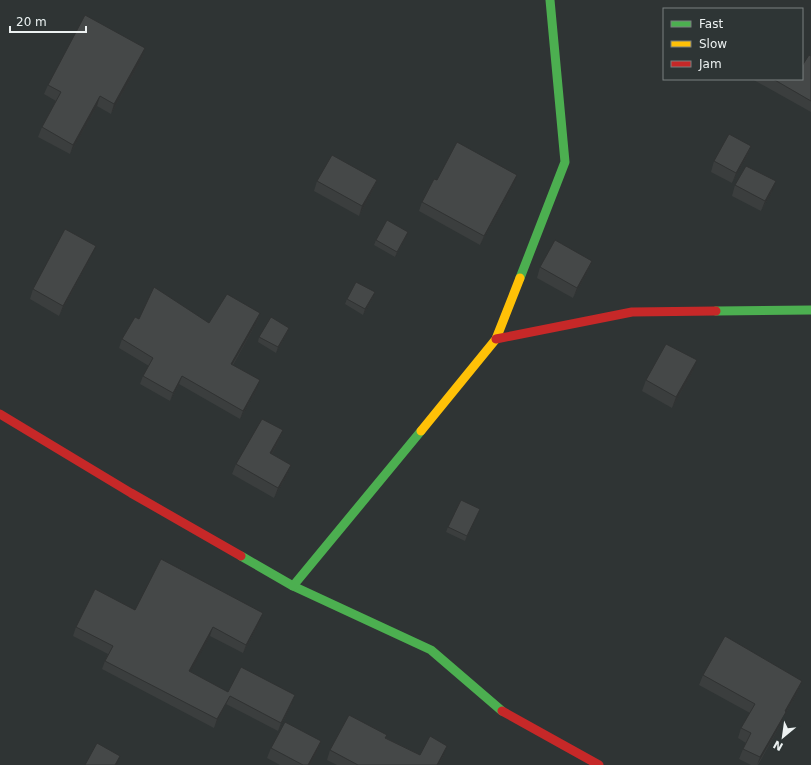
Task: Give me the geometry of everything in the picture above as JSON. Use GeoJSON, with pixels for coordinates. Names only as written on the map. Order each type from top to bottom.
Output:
{"type":"FeatureCollection","features":[{"type":"Feature","properties":{"kind":"street"},"geometry":{"type":"LineString","coordinates":[[293,586],[496,339],[565,162],[550,0]]}},
{"type":"Feature","properties":{"kind":"street"},"geometry":{"type":"LineString","coordinates":[[496,339],[632,312],[811,310]]}},
{"type":"Feature","properties":{"kind":"street"},"geometry":{"type":"LineString","coordinates":[[0,414],[131,493],[293,586],[431,650],[499,709],[599,765]]}},
{"type":"Feature","properties":{"kind":"building"},"geometry":{"type":"Polygon","coordinates":[[[85,15],[145,48],[114,104],[100,96],[73,145],[42,127],[61,92],[48,85],[85,15]]]}},
{"type":"Feature","properties":{"kind":"building"},"geometry":{"type":"Polygon","coordinates":[[[809,55],[811,56],[811,101],[775,80],[803,80],[803,64],[809,55]]]}},
{"type":"Feature","properties":{"kind":"building"},"geometry":{"type":"Polygon","coordinates":[[[729,134],[751,146],[736,173],[714,161],[729,134]]]}},
{"type":"Feature","properties":{"kind":"building"},"geometry":{"type":"Polygon","coordinates":[[[457,142],[517,175],[484,236],[422,202],[434,179],[437,180],[457,142]]]}},
{"type":"Feature","properties":{"kind":"building"},"geometry":{"type":"Polygon","coordinates":[[[332,155],[377,180],[362,206],[317,181],[332,155]]]}},
{"type":"Feature","properties":{"kind":"building"},"geometry":{"type":"Polygon","coordinates":[[[746,166],[776,181],[765,201],[735,185],[746,166]]]}},
{"type":"Feature","properties":{"kind":"building"},"geometry":{"type":"Polygon","coordinates":[[[387,220],[408,232],[397,252],[376,240],[387,220]]]}},
{"type":"Feature","properties":{"kind":"building"},"geometry":{"type":"Polygon","coordinates":[[[65,229],[96,246],[63,306],[33,289],[65,229]]]}},
{"type":"Feature","properties":{"kind":"building"},"geometry":{"type":"Polygon","coordinates":[[[555,240],[592,261],[577,288],[540,267],[555,240]]]}},
{"type":"Feature","properties":{"kind":"building"},"geometry":{"type":"Polygon","coordinates":[[[356,282],[375,292],[365,309],[347,299],[356,282]]]}},
{"type":"Feature","properties":{"kind":"building"},"geometry":{"type":"Polygon","coordinates":[[[154,287],[209,323],[227,294],[260,313],[231,364],[260,380],[243,411],[182,376],[173,393],[143,376],[153,358],[122,339],[135,317],[139,319],[154,287]]]}},
{"type":"Feature","properties":{"kind":"building"},"geometry":{"type":"Polygon","coordinates":[[[271,317],[289,328],[278,347],[259,337],[271,317]]]}},
{"type":"Feature","properties":{"kind":"building"},"geometry":{"type":"Polygon","coordinates":[[[666,344],[697,360],[676,397],[646,380],[666,344]]]}},
{"type":"Feature","properties":{"kind":"building"},"geometry":{"type":"Polygon","coordinates":[[[262,419],[283,430],[270,453],[291,465],[278,488],[236,464],[262,419]]]}},
{"type":"Feature","properties":{"kind":"building"},"geometry":{"type":"Polygon","coordinates":[[[461,500],[480,509],[467,536],[448,527],[461,500]]]}},
{"type":"Feature","properties":{"kind":"building"},"geometry":{"type":"Polygon","coordinates":[[[161,559],[263,613],[246,645],[213,627],[189,671],[228,692],[241,667],[295,695],[281,723],[230,696],[217,719],[105,661],[113,646],[76,627],[95,589],[135,610],[161,559]]]}},
{"type":"Feature","properties":{"kind":"building"},"geometry":{"type":"Polygon","coordinates":[[[725,636],[802,681],[760,757],[743,749],[751,733],[741,728],[755,704],[703,675],[725,636]]]}},
{"type":"Feature","properties":{"kind":"building"},"geometry":{"type":"Polygon","coordinates":[[[349,715],[387,735],[385,738],[420,755],[430,736],[447,746],[437,765],[358,765],[330,750],[349,715]]]}},
{"type":"Feature","properties":{"kind":"building"},"geometry":{"type":"Polygon","coordinates":[[[285,722],[321,741],[308,765],[303,765],[271,748],[285,722]]]}},
{"type":"Feature","properties":{"kind":"building"},"geometry":{"type":"Polygon","coordinates":[[[97,743],[120,756],[115,765],[85,765],[97,743]]]}},
{"type":"Feature","properties":{"kind":"traffic: fast"},"geometry":{"type":"LineString","coordinates":[[520,278],[565,162],[550,0]]}},
{"type":"Feature","properties":{"kind":"traffic: fast"},"geometry":{"type":"LineString","coordinates":[[716,311],[811,310]]}},
{"type":"Feature","properties":{"kind":"traffic: fast"},"geometry":{"type":"LineString","coordinates":[[293,586],[421,431]]}},
{"type":"Feature","properties":{"kind":"traffic: fast"},"geometry":{"type":"LineString","coordinates":[[241,556],[293,586],[431,650],[502,711]]}},
{"type":"Feature","properties":{"kind":"traffic: slow"},"geometry":{"type":"LineString","coordinates":[[421,431],[496,339],[520,278]]}},
{"type":"Feature","properties":{"kind":"traffic: jam"},"geometry":{"type":"LineString","coordinates":[[496,339],[632,312],[716,311]]}},
{"type":"Feature","properties":{"kind":"traffic: jam"},"geometry":{"type":"LineString","coordinates":[[0,414],[131,493],[241,556]]}},
{"type":"Feature","properties":{"kind":"traffic: jam"},"geometry":{"type":"LineString","coordinates":[[502,711],[599,765]]}}]}
